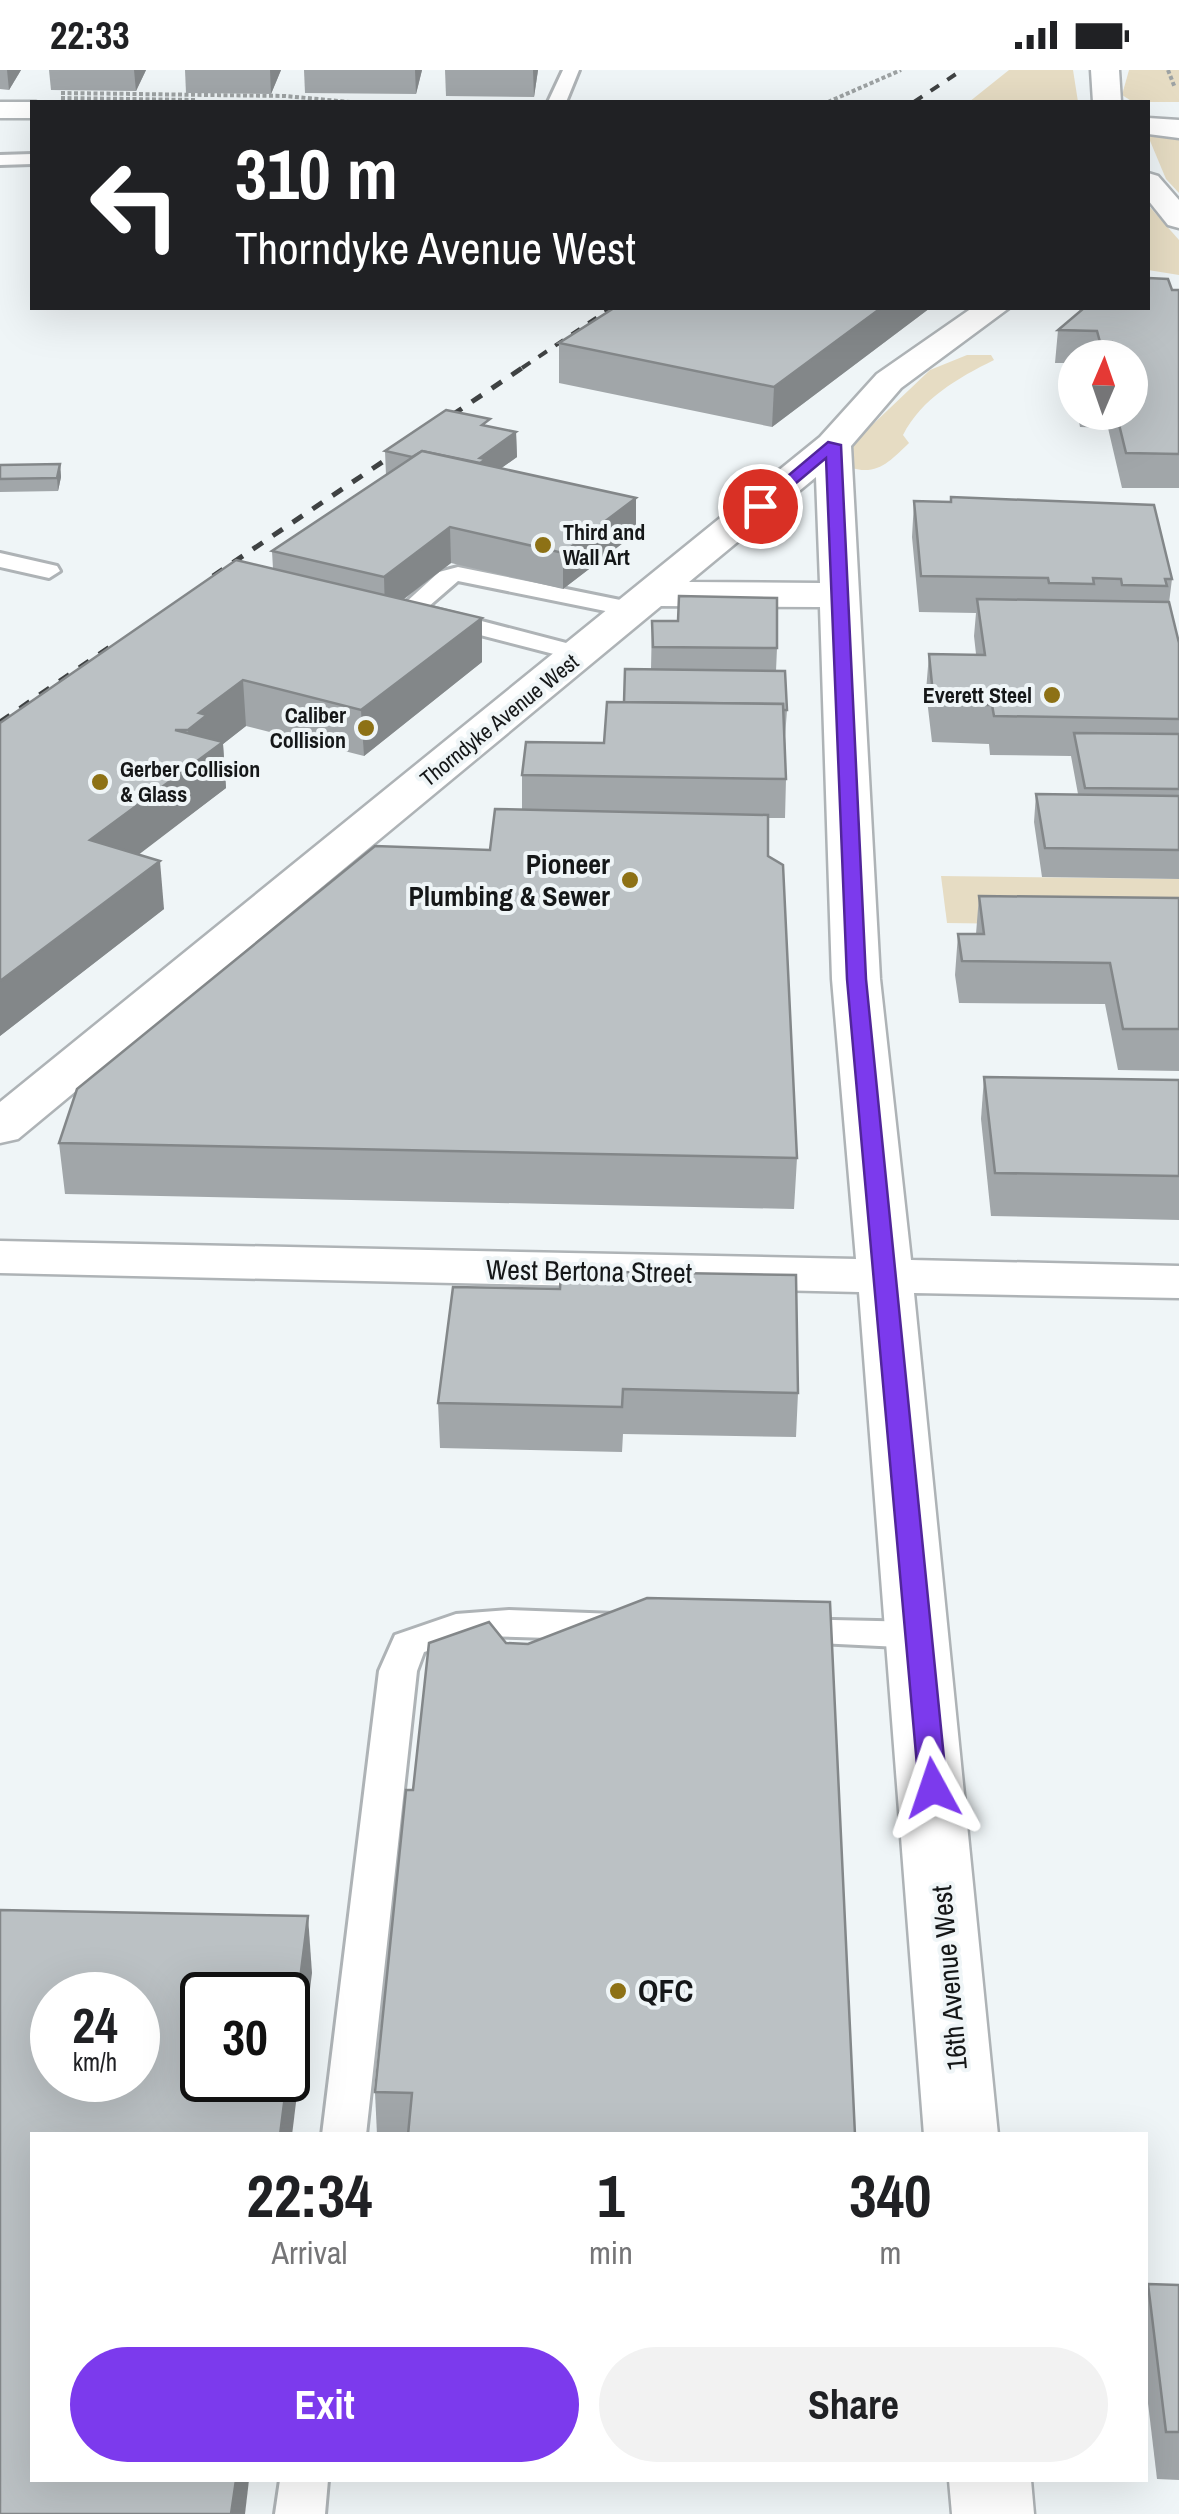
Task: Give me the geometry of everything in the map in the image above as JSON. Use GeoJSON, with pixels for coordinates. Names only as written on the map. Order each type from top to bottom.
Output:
{"type":"FeatureCollection","features":[{"type":"Feature","properties":{"kind":"street"},"geometry":{"type":"LineString","coordinates":[[1105,70],[1107,100]]}},
{"type":"Feature","properties":{"kind":"street"},"geometry":{"type":"LineString","coordinates":[[0,110],[30,104]]}},
{"type":"Feature","properties":{"kind":"street"},"geometry":{"type":"LineString","coordinates":[[1150,117],[1179,115]]}},
{"type":"Feature","properties":{"kind":"street"},"geometry":{"type":"LineString","coordinates":[[1150,126],[1179,129]]}},
{"type":"Feature","properties":{"kind":"street"},"geometry":{"type":"LineString","coordinates":[[1150,184],[1179,219]]}},
{"type":"Feature","properties":{"kind":"street","name":"Thorndyke Avenue West"},"geometry":{"type":"LineString","coordinates":[[0,1128],[833,445],[889,381],[990,310]]}},
{"type":"Feature","properties":{"kind":"street","name":"16th Avenue West"},"geometry":{"type":"LineString","coordinates":[[833,445],[856,979],[920,1635],[962,2132]]}},
{"type":"Feature","properties":{"kind":"street"},"geometry":{"type":"LineString","coordinates":[[644,602],[837,596]]}},
{"type":"Feature","properties":{"kind":"street","name":"West Bertona Street"},"geometry":{"type":"LineString","coordinates":[[0,1258],[1179,1282]]}},
{"type":"Feature","properties":{"kind":"street"},"geometry":{"type":"LineString","coordinates":[[990,2482],[993,2514]]}},
{"type":"Feature","properties":{"kind":"lane"},"geometry":{"type":"LineString","coordinates":[[559,100],[571,70]]}},
{"type":"Feature","properties":{"kind":"lane"},"geometry":{"type":"LineString","coordinates":[[0,160],[30,160]]}},
{"type":"Feature","properties":{"kind":"lane"},"geometry":{"type":"LineString","coordinates":[[0,560],[49,571]]}},
{"type":"Feature","properties":{"kind":"lane"},"geometry":{"type":"LineString","coordinates":[[581,654],[411,610],[436,585],[458,574],[644,602]]}},
{"type":"Feature","properties":{"kind":"lane"},"geometry":{"type":"LineString","coordinates":[[344,2132],[398,1672],[408,1644],[436,1628],[465,1624],[657,1628]]}},
{"type":"Feature","properties":{"kind":"lane"},"geometry":{"type":"LineString","coordinates":[[753,1631],[920,1635]]}},
{"type":"Feature","properties":{"kind":"lane"},"geometry":{"type":"LineString","coordinates":[[300,2514],[304,2482]]}},
{"type":"Feature","properties":{"kind":"path"},"geometry":{"type":"LineString","coordinates":[[833,100],[901,70]]}},
{"type":"Feature","properties":{"kind":"path"},"geometry":{"type":"LineString","coordinates":[[121,100],[285,96],[328,100]]}},
{"type":"Feature","properties":{"kind":"path"},"geometry":{"type":"LineString","coordinates":[[59,98],[196,100]]}},
{"type":"Feature","properties":{"kind":"shaded area"},"geometry":{"type":"Polygon","coordinates":[[[1009,70],[1073,70],[1078,100],[972,100],[1009,70]]]}},
{"type":"Feature","properties":{"kind":"shaded area"},"geometry":{"type":"Polygon","coordinates":[[[1129,70],[1179,70],[1179,102],[1130,100],[1122,95],[1129,70]]]}},
{"type":"Feature","properties":{"kind":"shaded area"},"geometry":{"type":"Polygon","coordinates":[[[1150,136],[1179,139],[1179,193],[1166,179],[1150,136]]]}},
{"type":"Feature","properties":{"kind":"shaded area"},"geometry":{"type":"Polygon","coordinates":[[[1150,207],[1179,240],[1179,275],[1150,270],[1150,207]]]}},
{"type":"Feature","properties":{"kind":"shaded area"},"geometry":{"type":"Polygon","coordinates":[[[967,355],[991,355],[994,360],[954,382],[920,410],[903,435],[909,443],[889,461],[875,469],[849,467],[849,447],[930,370],[967,355]]]}},
{"type":"Feature","properties":{"kind":"shaded area"},"geometry":{"type":"Polygon","coordinates":[[[941,876],[1179,879],[1179,926],[947,923],[941,876]]]}},
{"type":"Feature","properties":{"kind":"building"},"geometry":{"type":"Polygon","coordinates":[[[1150,278],[1168,279],[1172,290],[1179,290],[1179,454],[1126,453],[1120,430],[1148,430],[1148,340],[1099,340],[1097,331],[1058,330],[1082,310],[1150,310],[1150,278]]]}},
{"type":"Feature","properties":{"kind":"building"},"geometry":{"type":"Polygon","coordinates":[[[611,310],[878,310],[774,387],[559,343],[611,310]]]}},
{"type":"Feature","properties":{"kind":"building"},"geometry":{"type":"Polygon","coordinates":[[[446,410],[490,419],[482,425],[516,432],[480,458],[486,459],[480,463],[422,451],[412,457],[385,451],[446,410]]]}},
{"type":"Feature","properties":{"kind":"building"},"geometry":{"type":"Polygon","coordinates":[[[422,451],[636,498],[563,553],[450,527],[384,577],[272,551],[422,451]]]}},
{"type":"Feature","properties":{"kind":"building"},"geometry":{"type":"Polygon","coordinates":[[[60,464],[57,478],[0,479],[0,465],[60,464]]]}},
{"type":"Feature","properties":{"kind":"building"},"geometry":{"type":"Polygon","coordinates":[[[951,497],[1154,505],[1172,579],[1165,579],[1167,586],[1122,585],[1121,579],[1093,578],[1094,584],[1049,583],[1048,578],[921,576],[914,501],[951,502],[951,497]]]}},
{"type":"Feature","properties":{"kind":"building"},"geometry":{"type":"Polygon","coordinates":[[[236,560],[482,618],[361,710],[243,680],[199,713],[207,715],[188,730],[175,730],[223,742],[90,840],[160,861],[0,981],[0,723],[236,560]]]}},
{"type":"Feature","properties":{"kind":"building"},"geometry":{"type":"Polygon","coordinates":[[[679,596],[777,598],[777,648],[653,647],[652,621],[678,621],[679,596]]]}},
{"type":"Feature","properties":{"kind":"building","name":"Everett Steel"},"geometry":{"type":"Polygon","coordinates":[[[977,599],[1169,602],[1179,643],[1179,719],[994,716],[992,705],[934,704],[929,654],[985,655],[977,599]]]}},
{"type":"Feature","properties":{"kind":"building"},"geometry":{"type":"Polygon","coordinates":[[[625,669],[785,671],[787,710],[783,710],[783,704],[624,702],[625,669]]]}},
{"type":"Feature","properties":{"kind":"building"},"geometry":{"type":"Polygon","coordinates":[[[607,702],[783,704],[786,779],[522,775],[526,742],[604,743],[607,702]]]}},
{"type":"Feature","properties":{"kind":"building"},"geometry":{"type":"Polygon","coordinates":[[[1074,733],[1179,734],[1179,789],[1085,788],[1074,733]]]}},
{"type":"Feature","properties":{"kind":"building"},"geometry":{"type":"Polygon","coordinates":[[[1036,794],[1179,796],[1179,850],[1045,848],[1036,794]]]}},
{"type":"Feature","properties":{"kind":"building"},"geometry":{"type":"Polygon","coordinates":[[[495,809],[768,815],[768,856],[783,865],[797,1158],[59,1143],[77,1089],[375,846],[490,850],[495,809]]]}},
{"type":"Feature","properties":{"kind":"building"},"geometry":{"type":"Polygon","coordinates":[[[979,896],[1179,898],[1179,1029],[1123,1029],[1110,963],[962,961],[958,934],[984,934],[979,896]]]}},
{"type":"Feature","properties":{"kind":"building"},"geometry":{"type":"Polygon","coordinates":[[[984,1077],[1179,1080],[1179,1176],[995,1173],[984,1077]]]}},
{"type":"Feature","properties":{"kind":"building"},"geometry":{"type":"Polygon","coordinates":[[[561,1271],[796,1275],[798,1393],[623,1389],[622,1407],[438,1403],[453,1287],[560,1289],[561,1271]]]}},
{"type":"Feature","properties":{"kind":"building","name":"QFC"},"geometry":{"type":"Polygon","coordinates":[[[647,1598],[830,1602],[855,2132],[408,2132],[412,2093],[375,2092],[406,1790],[413,1790],[429,1643],[489,1622],[506,1643],[528,1644],[647,1598]]]}},
{"type":"Feature","properties":{"kind":"building"},"geometry":{"type":"Polygon","coordinates":[[[0,1910],[308,1916],[301,1972],[180,1972],[180,2102],[284,2102],[280,2132],[30,2132],[30,2482],[236,2482],[231,2514],[0,2514],[0,1910]]]}},
{"type":"Feature","properties":{"kind":"building"},"geometry":{"type":"Polygon","coordinates":[[[1148,2284],[1179,2285],[1179,2432],[1166,2432],[1148,2284]]]}},
{"type":"Feature","properties":{"kind":"railway"},"geometry":{"type":"LineString","coordinates":[[917,100],[962,70]]}},
{"type":"Feature","properties":{"kind":"railway"},"geometry":{"type":"LineString","coordinates":[[522,368],[608,310]]}},
{"type":"Feature","properties":{"kind":"railway"},"geometry":{"type":"LineString","coordinates":[[213,576],[525,366]]}},
{"type":"Feature","properties":{"kind":"railway"},"geometry":{"type":"LineString","coordinates":[[0,722],[114,644]]}},
{"type":"Feature","properties":{"kind":"place","name":"Third and Wall Art"},"geometry":{"type":"Point","coordinates":[543,545]}},
{"type":"Feature","properties":{"kind":"place","name":"Everett Steel"},"geometry":{"type":"Point","coordinates":[1052,695]}},
{"type":"Feature","properties":{"kind":"place","name":"Caliber Collision"},"geometry":{"type":"Point","coordinates":[366,728]}},
{"type":"Feature","properties":{"kind":"place","name":"Gerber Collision & Glass"},"geometry":{"type":"Point","coordinates":[100,782]}},
{"type":"Feature","properties":{"kind":"place","name":"Pioneer Plumbing & Sewer"},"geometry":{"type":"Point","coordinates":[630,880]}},
{"type":"Feature","properties":{"kind":"place","name":"QFC"},"geometry":{"type":"Point","coordinates":[618,1991]}},
{"type":"Feature","properties":{"kind":"route"},"geometry":{"type":"LineString","coordinates":[[760,506],[833,445],[856,979],[933,1788]]}}]}
